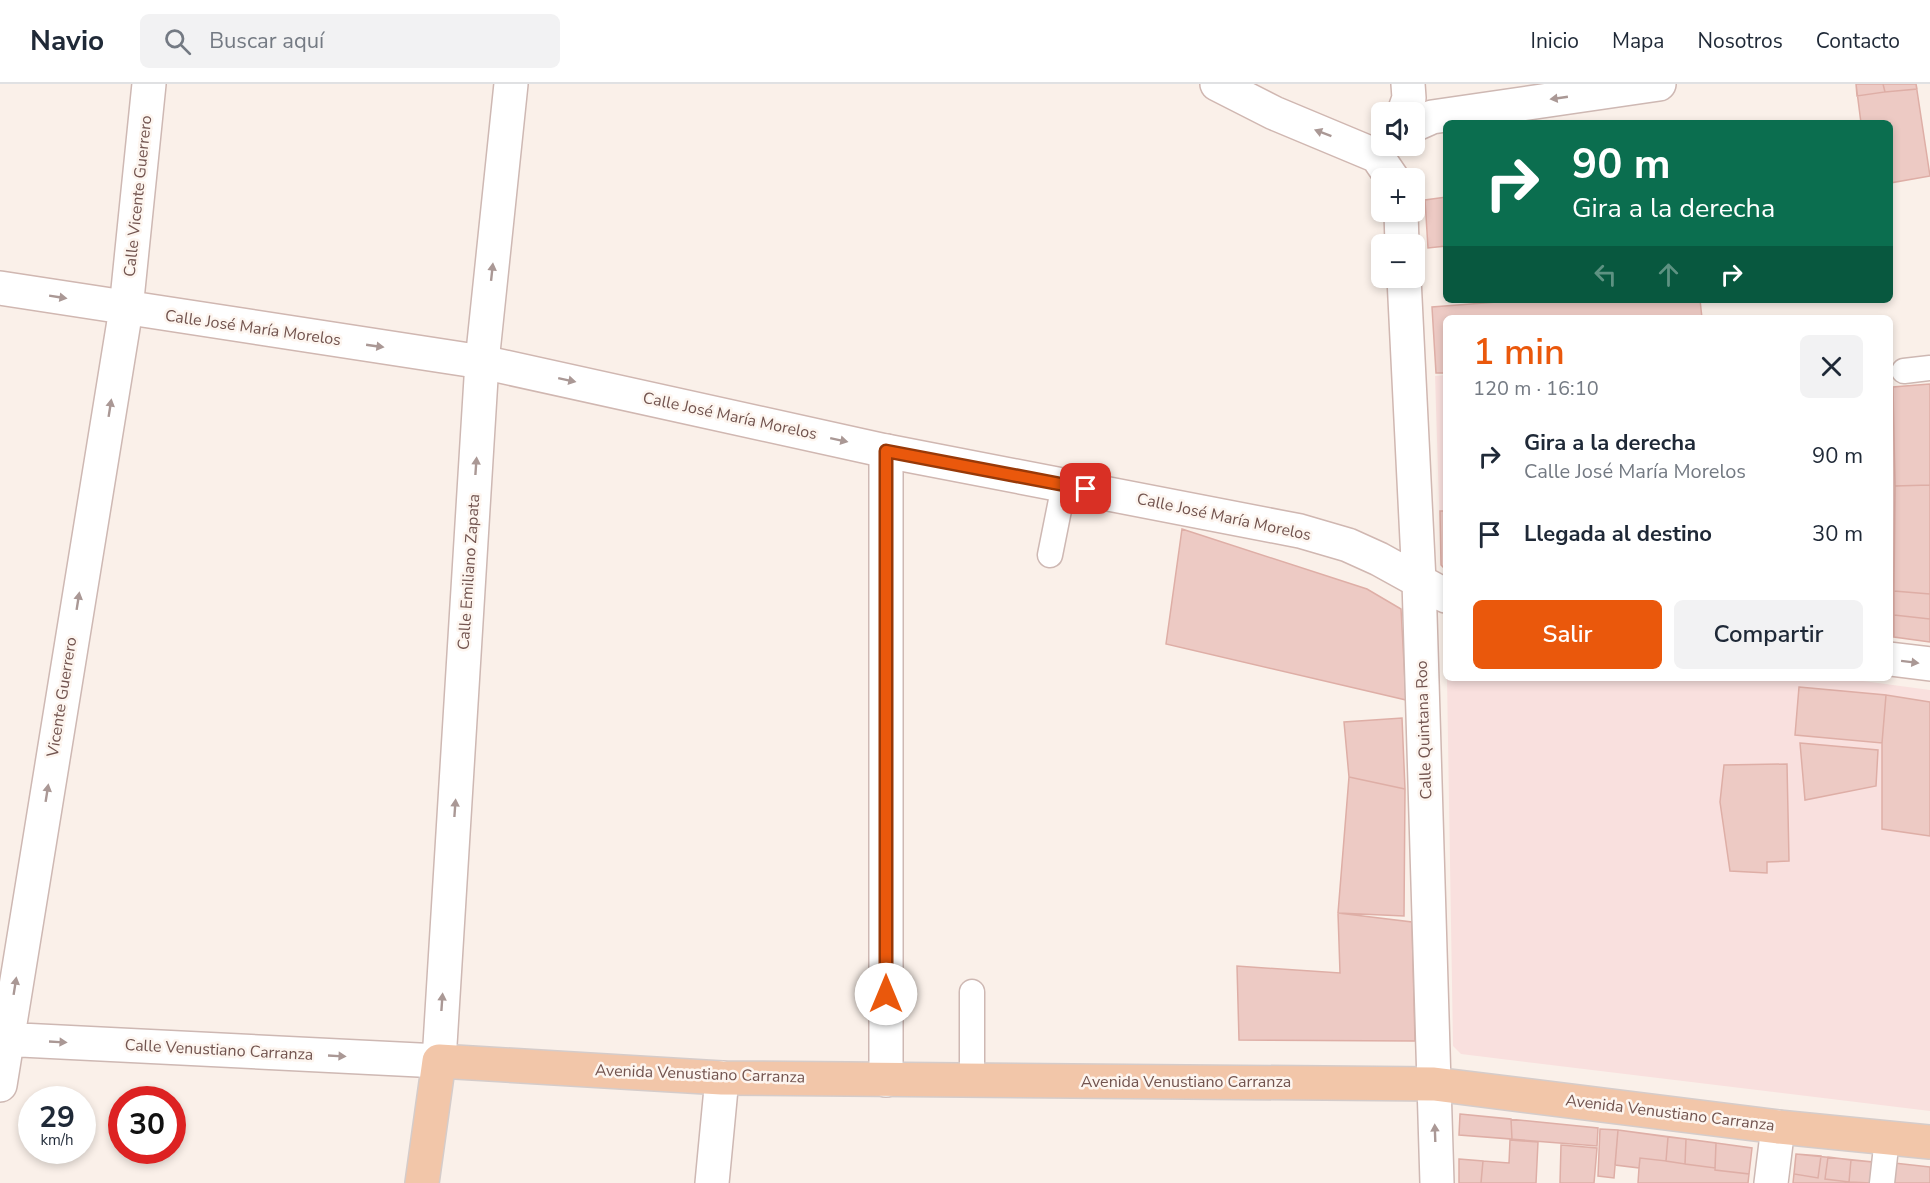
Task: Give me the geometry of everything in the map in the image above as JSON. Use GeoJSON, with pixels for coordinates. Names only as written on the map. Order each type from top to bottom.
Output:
{"type":"FeatureCollection","features":[{"type":"Feature","properties":{"kind":"main road","name":"Avenida Venustiano Carranza"},"geometry":{"type":"LineString","coordinates":[[439,1060],[722,1078],[1434,1084],[1778,1127],[1930,1142]]}},
{"type":"Feature","properties":{"kind":"main road"},"geometry":{"type":"LineString","coordinates":[[422,1183],[439,1060]]}},
{"type":"Feature","properties":{"kind":"street","name":"Calle Vicente Guerrero"},"geometry":{"type":"LineString","coordinates":[[126,309],[149,84]]}},
{"type":"Feature","properties":{"kind":"street","name":"Calle Emiliano Zapata"},"geometry":{"type":"LineString","coordinates":[[439,1060],[482,362],[511,84]]}},
{"type":"Feature","properties":{"kind":"street"},"geometry":{"type":"LineString","coordinates":[[1217,84],[1274,113],[1371,151]]}},
{"type":"Feature","properties":{"kind":"street"},"geometry":{"type":"LineString","coordinates":[[1408,84],[1408,102]]}},
{"type":"Feature","properties":{"kind":"street"},"geometry":{"type":"LineString","coordinates":[[1425,120],[1432,117],[1659,84]]}},
{"type":"Feature","properties":{"kind":"street","name":"Calle José María Morelos"},"geometry":{"type":"LineString","coordinates":[[0,288],[482,362],[886,451],[1300,531],[1348,545],[1433,588]]}},
{"type":"Feature","properties":{"kind":"street","name":"Calle Quintana Roo"},"geometry":{"type":"LineString","coordinates":[[1405,288],[1433,588],[1434,1084],[1437,1183]]}},
{"type":"Feature","properties":{"kind":"street","name":"Vicente Guerrero"},"geometry":{"type":"LineString","coordinates":[[0,1085],[3,1039],[126,309]]}},
{"type":"Feature","properties":{"kind":"street"},"geometry":{"type":"LineString","coordinates":[[886,451],[886,1080]]}},
{"type":"Feature","properties":{"kind":"street"},"geometry":{"type":"LineString","coordinates":[[1893,659],[1930,664]]}},
{"type":"Feature","properties":{"kind":"street","name":"Calle Venustiano Carranza"},"geometry":{"type":"LineString","coordinates":[[3,1039],[439,1060]]}},
{"type":"Feature","properties":{"kind":"street"},"geometry":{"type":"LineString","coordinates":[[712,1183],[722,1078]]}},
{"type":"Feature","properties":{"kind":"street"},"geometry":{"type":"LineString","coordinates":[[1771,1183],[1778,1127]]}},
{"type":"Feature","properties":{"kind":"lane"},"geometry":{"type":"LineString","coordinates":[[1904,371],[1930,368]]}},
{"type":"Feature","properties":{"kind":"lane"},"geometry":{"type":"LineString","coordinates":[[1050,555],[1064,485]]}},
{"type":"Feature","properties":{"kind":"lane"},"geometry":{"type":"LineString","coordinates":[[972,992],[972,1081]]}},
{"type":"Feature","properties":{"kind":"lane"},"geometry":{"type":"LineString","coordinates":[[1882,1183],[1887,1138]]}},
{"type":"Feature","properties":{"kind":"shaded area"},"geometry":{"type":"Polygon","coordinates":[[[1443,375],[1443,568],[1441,566],[1435,376],[1443,375]]]}},
{"type":"Feature","properties":{"kind":"shaded area"},"geometry":{"type":"Polygon","coordinates":[[[1447,681],[1863,681],[1930,690],[1930,1111],[1461,1054],[1453,1046],[1447,681]]]}},
{"type":"Feature","properties":{"kind":"building"},"geometry":{"type":"Polygon","coordinates":[[[1856,84],[1916,84],[1930,176],[1893,182],[1893,120],[1861,120],[1856,84]]]}},
{"type":"Feature","properties":{"kind":"building"},"geometry":{"type":"Polygon","coordinates":[[[1856,84],[1883,84],[1885,92],[1857,96],[1856,84]]]}},
{"type":"Feature","properties":{"kind":"building"},"geometry":{"type":"Polygon","coordinates":[[[1883,84],[1916,84],[1917,89],[1885,92],[1883,84]]]}},
{"type":"Feature","properties":{"kind":"building"},"geometry":{"type":"Polygon","coordinates":[[[1443,197],[1443,246],[1428,248],[1425,200],[1443,197]]]}},
{"type":"Feature","properties":{"kind":"building"},"geometry":{"type":"Polygon","coordinates":[[[1484,303],[1700,303],[1702,315],[1443,315],[1443,373],[1436,373],[1432,307],[1484,303]]]}},
{"type":"Feature","properties":{"kind":"building"},"geometry":{"type":"Polygon","coordinates":[[[1930,384],[1930,485],[1895,486],[1893,387],[1930,384]]]}},
{"type":"Feature","properties":{"kind":"building"},"geometry":{"type":"Polygon","coordinates":[[[1893,387],[1895,486],[1893,637],[1893,387]]]}},
{"type":"Feature","properties":{"kind":"building"},"geometry":{"type":"Polygon","coordinates":[[[1930,485],[1930,594],[1894,591],[1895,486],[1930,485]]]}},
{"type":"Feature","properties":{"kind":"building"},"geometry":{"type":"Polygon","coordinates":[[[1440,511],[1443,511],[1443,567],[1441,565],[1440,511]]]}},
{"type":"Feature","properties":{"kind":"building"},"geometry":{"type":"Polygon","coordinates":[[[1182,529],[1367,589],[1401,609],[1406,700],[1166,644],[1182,529]]]}},
{"type":"Feature","properties":{"kind":"building"},"geometry":{"type":"Polygon","coordinates":[[[1894,591],[1930,594],[1930,642],[1894,637],[1894,591]]]}},
{"type":"Feature","properties":{"kind":"building"},"geometry":{"type":"Polygon","coordinates":[[[1894,615],[1930,619],[1930,642],[1894,637],[1894,615]]]}},
{"type":"Feature","properties":{"kind":"building"},"geometry":{"type":"Polygon","coordinates":[[[1799,687],[1886,695],[1882,743],[1795,735],[1799,687]]]}},
{"type":"Feature","properties":{"kind":"building"},"geometry":{"type":"Polygon","coordinates":[[[1886,695],[1930,702],[1930,836],[1882,829],[1882,743],[1886,695]]]}},
{"type":"Feature","properties":{"kind":"building"},"geometry":{"type":"Polygon","coordinates":[[[1402,718],[1405,789],[1349,777],[1344,722],[1402,718]]]}},
{"type":"Feature","properties":{"kind":"building"},"geometry":{"type":"Polygon","coordinates":[[[1800,743],[1878,750],[1876,786],[1805,800],[1800,743]]]}},
{"type":"Feature","properties":{"kind":"building"},"geometry":{"type":"Polygon","coordinates":[[[1787,764],[1789,861],[1767,862],[1767,873],[1730,871],[1720,802],[1724,765],[1787,764]]]}},
{"type":"Feature","properties":{"kind":"building"},"geometry":{"type":"Polygon","coordinates":[[[1349,777],[1405,789],[1404,916],[1338,913],[1349,777]]]}},
{"type":"Feature","properties":{"kind":"building"},"geometry":{"type":"Polygon","coordinates":[[[1338,913],[1412,922],[1415,1041],[1239,1040],[1237,966],[1340,973],[1338,913]]]}},
{"type":"Feature","properties":{"kind":"building"},"geometry":{"type":"Polygon","coordinates":[[[1460,1114],[1598,1128],[1597,1146],[1459,1135],[1460,1114]]]}},
{"type":"Feature","properties":{"kind":"building"},"geometry":{"type":"Polygon","coordinates":[[[1460,1114],[1511,1119],[1512,1139],[1459,1135],[1460,1114]]]}},
{"type":"Feature","properties":{"kind":"building"},"geometry":{"type":"Polygon","coordinates":[[[1600,1129],[1618,1130],[1614,1178],[1598,1176],[1600,1129]]]}},
{"type":"Feature","properties":{"kind":"building"},"geometry":{"type":"Polygon","coordinates":[[[1618,1130],[1716,1143],[1715,1170],[1749,1174],[1748,1183],[1638,1183],[1639,1168],[1615,1165],[1618,1130]]]}},
{"type":"Feature","properties":{"kind":"building"},"geometry":{"type":"Polygon","coordinates":[[[1618,1130],[1668,1137],[1666,1161],[1640,1158],[1639,1168],[1615,1165],[1618,1130]]]}},
{"type":"Feature","properties":{"kind":"building"},"geometry":{"type":"Polygon","coordinates":[[[1668,1137],[1686,1139],[1685,1164],[1666,1161],[1668,1137]]]}},
{"type":"Feature","properties":{"kind":"building"},"geometry":{"type":"Polygon","coordinates":[[[1686,1139],[1716,1143],[1715,1168],[1685,1164],[1686,1139]]]}},
{"type":"Feature","properties":{"kind":"building"},"geometry":{"type":"Polygon","coordinates":[[[1510,1140],[1538,1142],[1536,1183],[1481,1183],[1483,1161],[1509,1163],[1510,1140]]]}},
{"type":"Feature","properties":{"kind":"building"},"geometry":{"type":"Polygon","coordinates":[[[1716,1143],[1752,1148],[1749,1174],[1715,1170],[1716,1143]]]}},
{"type":"Feature","properties":{"kind":"building"},"geometry":{"type":"Polygon","coordinates":[[[1561,1145],[1597,1148],[1594,1183],[1560,1183],[1561,1145]]]}},
{"type":"Feature","properties":{"kind":"building"},"geometry":{"type":"Polygon","coordinates":[[[1796,1154],[1873,1162],[1871,1183],[1793,1183],[1796,1154]]]}},
{"type":"Feature","properties":{"kind":"building"},"geometry":{"type":"Polygon","coordinates":[[[1796,1154],[1821,1156],[1818,1178],[1794,1174],[1796,1154]]]}},
{"type":"Feature","properties":{"kind":"building"},"geometry":{"type":"Polygon","coordinates":[[[1828,1157],[1851,1160],[1849,1182],[1825,1179],[1828,1157]]]}},
{"type":"Feature","properties":{"kind":"building"},"geometry":{"type":"Polygon","coordinates":[[[1459,1159],[1483,1161],[1481,1183],[1459,1183],[1459,1159]]]}},
{"type":"Feature","properties":{"kind":"building"},"geometry":{"type":"Polygon","coordinates":[[[1851,1160],[1873,1162],[1871,1183],[1849,1182],[1851,1160]]]}},
{"type":"Feature","properties":{"kind":"building"},"geometry":{"type":"Polygon","coordinates":[[[1894,1163],[1930,1167],[1930,1183],[1893,1183],[1894,1163]]]}},
{"type":"Feature","properties":{"kind":"route"},"geometry":{"type":"LineString","coordinates":[[886,994],[886,451],[1086,489]]}}]}
